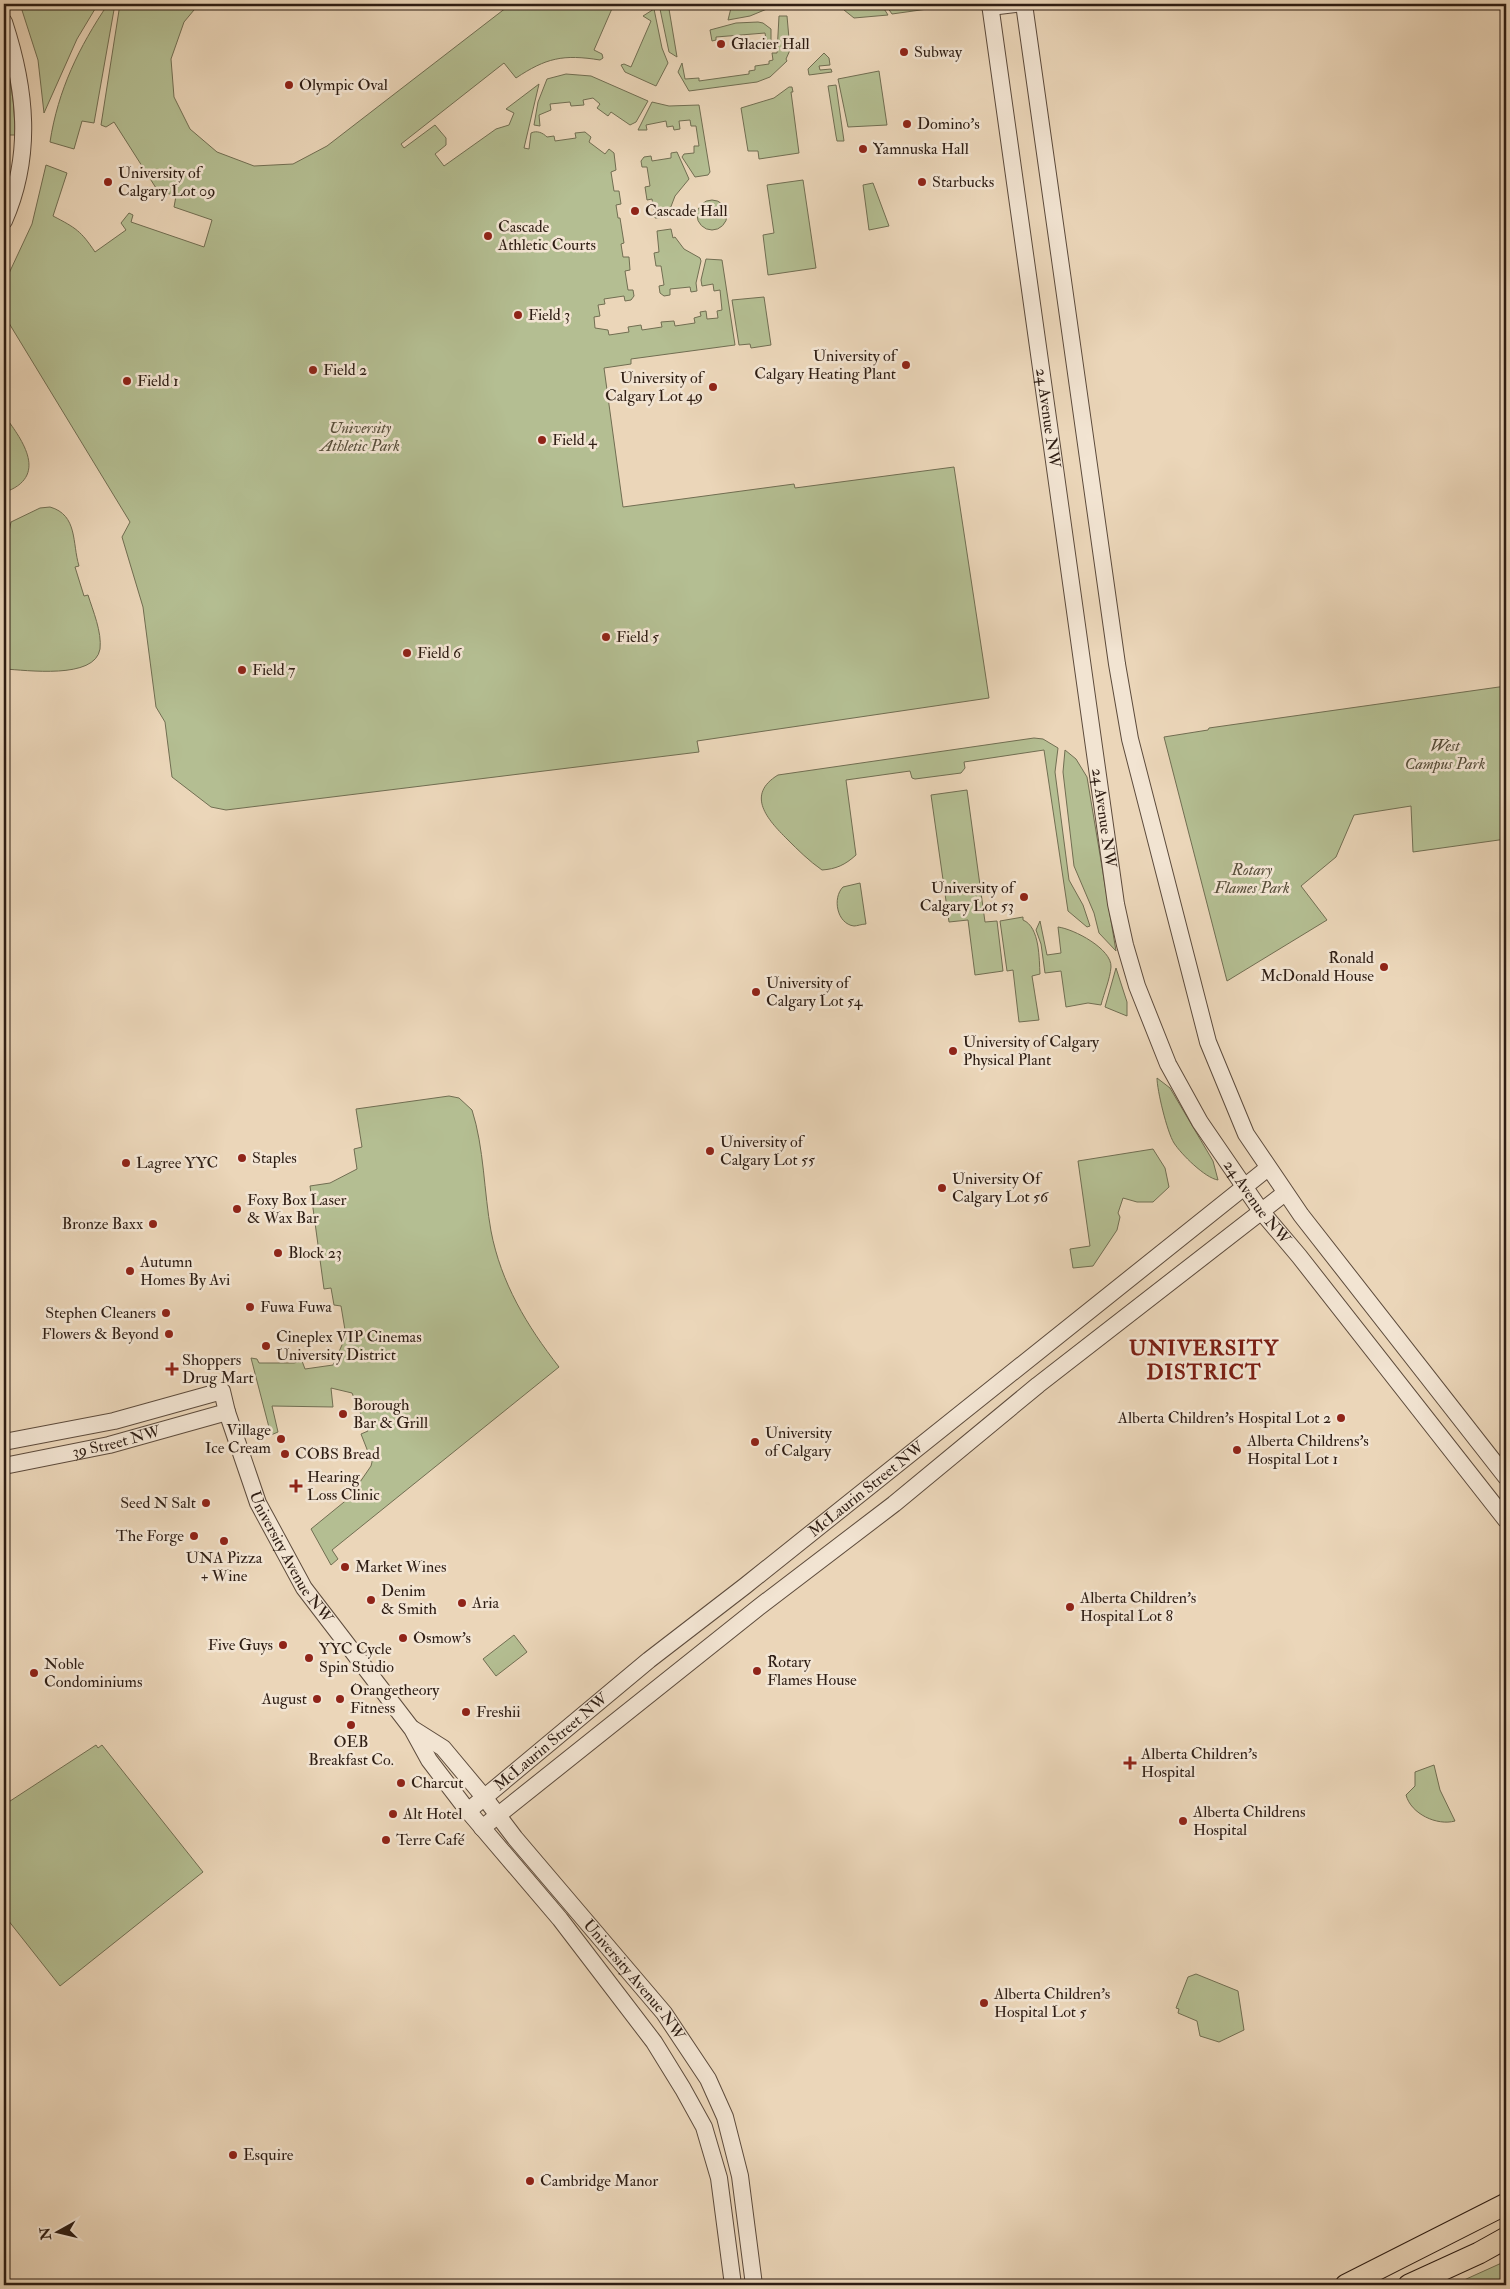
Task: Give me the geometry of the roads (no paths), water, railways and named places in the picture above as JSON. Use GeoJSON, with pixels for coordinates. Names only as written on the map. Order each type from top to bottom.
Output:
{"type":"FeatureCollection","features":[{"type":"Feature","properties":{"kind":"main road"},"geometry":{"type":"LineString","coordinates":[[1346,2285],[1506,2204]]}},
{"type":"Feature","properties":{"kind":"main road"},"geometry":{"type":"LineString","coordinates":[[1409,2285],[1479,2253],[1506,2238]]}},
{"type":"Feature","properties":{"kind":"street"},"geometry":{"type":"LineString","coordinates":[[990,6],[1015,4]]}},
{"type":"Feature","properties":{"kind":"street","name":"24 Avenue NW"},"geometry":{"type":"LineString","coordinates":[[1024,4],[1117,664],[1130,738],[1208,1042],[1246,1134],[1285,1193],[1506,1477]]}},
{"type":"Feature","properties":{"kind":"street","name":"24 Avenue NW"},"geometry":{"type":"LineString","coordinates":[[990,6],[1116,904],[1124,945],[1136,986],[1168,1064],[1200,1122],[1261,1211],[1305,1264],[1506,1520]]}},
{"type":"Feature","properties":{"kind":"street"},"geometry":{"type":"LineString","coordinates":[[4,22],[18,72],[25,126],[24,150],[18,181],[4,221]]}},
{"type":"Feature","properties":{"kind":"street","name":"McLaurin Street NW"},"geometry":{"type":"LineString","coordinates":[[468,1811],[649,1660],[745,1586],[1268,1168]]}},
{"type":"Feature","properties":{"kind":"street","name":"McLaurin Street NW"},"geometry":{"type":"LineString","coordinates":[[482,1828],[759,1608],[894,1504],[1038,1384],[1285,1193]]}},
{"type":"Feature","properties":{"kind":"street","name":"University Avenue NW"},"geometry":{"type":"LineString","coordinates":[[222,1391],[227,1412],[258,1503],[304,1588],[412,1729],[429,1760],[468,1811],[565,1927],[654,2042],[683,2089],[704,2127],[719,2178],[734,2285]]}},
{"type":"Feature","properties":{"kind":"street","name":"39 Street NW"},"geometry":{"type":"LineString","coordinates":[[4,1442],[114,1421],[222,1391]]}},
{"type":"Feature","properties":{"kind":"street","name":"39 Street NW"},"geometry":{"type":"LineString","coordinates":[[4,1466],[109,1445],[227,1412]]}},
{"type":"Feature","properties":{"kind":"street","name":"University Avenue NW"},"geometry":{"type":"LineString","coordinates":[[412,1729],[443,1748],[614,1956],[664,2013],[708,2079],[725,2117],[740,2176],[754,2285]]}},
{"type":"Feature","properties":{"kind":"street"},"geometry":{"type":"LineString","coordinates":[[723,2285],[722,2272],[728,2240]]}},
{"type":"Feature","properties":{"kind":"place","name":"Glacier Hall"},"geometry":{"type":"Point","coordinates":[721,44]}},
{"type":"Feature","properties":{"kind":"place","name":"Subway"},"geometry":{"type":"Point","coordinates":[904,52]}},
{"type":"Feature","properties":{"kind":"place","name":"Olympic Oval"},"geometry":{"type":"Point","coordinates":[289,85]}},
{"type":"Feature","properties":{"kind":"place","name":"Domino's"},"geometry":{"type":"Point","coordinates":[907,124]}},
{"type":"Feature","properties":{"kind":"place","name":"Yamnuska Hall"},"geometry":{"type":"Point","coordinates":[863,149]}},
{"type":"Feature","properties":{"kind":"place","name":"University of Calgary Lot 09"},"geometry":{"type":"Point","coordinates":[108,182]}},
{"type":"Feature","properties":{"kind":"place","name":"Starbucks"},"geometry":{"type":"Point","coordinates":[922,182]}},
{"type":"Feature","properties":{"kind":"place","name":"Cascade Hall"},"geometry":{"type":"Point","coordinates":[635,211]}},
{"type":"Feature","properties":{"kind":"place","name":"Cascade Athletic Courts"},"geometry":{"type":"Point","coordinates":[488,236]}},
{"type":"Feature","properties":{"kind":"place","name":"Field 3"},"geometry":{"type":"Point","coordinates":[518,315]}},
{"type":"Feature","properties":{"kind":"place","name":"University of Calgary Heating Plant"},"geometry":{"type":"Point","coordinates":[906,365]}},
{"type":"Feature","properties":{"kind":"place","name":"Field 2"},"geometry":{"type":"Point","coordinates":[313,370]}},
{"type":"Feature","properties":{"kind":"place","name":"Field 1"},"geometry":{"type":"Point","coordinates":[127,381]}},
{"type":"Feature","properties":{"kind":"place","name":"University of Calgary Lot 49"},"geometry":{"type":"Point","coordinates":[713,387]}},
{"type":"Feature","properties":{"kind":"place","name":"Field 4"},"geometry":{"type":"Point","coordinates":[542,440]}},
{"type":"Feature","properties":{"kind":"place","name":"Field 5"},"geometry":{"type":"Point","coordinates":[606,637]}},
{"type":"Feature","properties":{"kind":"place","name":"Field 6"},"geometry":{"type":"Point","coordinates":[407,653]}},
{"type":"Feature","properties":{"kind":"place","name":"Field 7"},"geometry":{"type":"Point","coordinates":[242,670]}},
{"type":"Feature","properties":{"kind":"place","name":"University of Calgary Lot 53"},"geometry":{"type":"Point","coordinates":[1024,897]}},
{"type":"Feature","properties":{"kind":"place","name":"Ronald McDonald House"},"geometry":{"type":"Point","coordinates":[1384,967]}},
{"type":"Feature","properties":{"kind":"place","name":"University of Calgary Lot 54"},"geometry":{"type":"Point","coordinates":[756,992]}},
{"type":"Feature","properties":{"kind":"place","name":"University of Calgary Physical Plant"},"geometry":{"type":"Point","coordinates":[953,1051]}},
{"type":"Feature","properties":{"kind":"place","name":"University of Calgary Lot 55"},"geometry":{"type":"Point","coordinates":[710,1151]}},
{"type":"Feature","properties":{"kind":"place","name":"Staples"},"geometry":{"type":"Point","coordinates":[242,1158]}},
{"type":"Feature","properties":{"kind":"place","name":"Lagree YYC"},"geometry":{"type":"Point","coordinates":[126,1163]}},
{"type":"Feature","properties":{"kind":"place","name":"University Of Calgary Lot 56"},"geometry":{"type":"Point","coordinates":[942,1188]}},
{"type":"Feature","properties":{"kind":"place","name":"Foxy Box Laser & Wax Bar"},"geometry":{"type":"Point","coordinates":[237,1209]}},
{"type":"Feature","properties":{"kind":"place","name":"Bronze Baxx"},"geometry":{"type":"Point","coordinates":[153,1224]}},
{"type":"Feature","properties":{"kind":"place","name":"Block 23"},"geometry":{"type":"Point","coordinates":[278,1253]}},
{"type":"Feature","properties":{"kind":"place","name":"Autumn Homes By Avi"},"geometry":{"type":"Point","coordinates":[130,1271]}},
{"type":"Feature","properties":{"kind":"place","name":"Fuwa Fuwa"},"geometry":{"type":"Point","coordinates":[250,1307]}},
{"type":"Feature","properties":{"kind":"place","name":"Stephen Cleaners"},"geometry":{"type":"Point","coordinates":[166,1313]}},
{"type":"Feature","properties":{"kind":"place","name":"Flowers & Beyond"},"geometry":{"type":"Point","coordinates":[169,1334]}},
{"type":"Feature","properties":{"kind":"place","name":"Cineplex VIP Cinemas University District"},"geometry":{"type":"Point","coordinates":[266,1346]}},
{"type":"Feature","properties":{"kind":"place","name":"Shoppers Drug Mart"},"geometry":{"type":"Point","coordinates":[172,1369]}},
{"type":"Feature","properties":{"kind":"place","name":"Borough Bar & Grill"},"geometry":{"type":"Point","coordinates":[343,1414]}},
{"type":"Feature","properties":{"kind":"place","name":"Alberta Children's Hospital Lot 2"},"geometry":{"type":"Point","coordinates":[1341,1418]}},
{"type":"Feature","properties":{"kind":"place","name":"Village Ice Cream"},"geometry":{"type":"Point","coordinates":[281,1439]}},
{"type":"Feature","properties":{"kind":"place","name":"University of Calgary"},"geometry":{"type":"Point","coordinates":[755,1442]}},
{"type":"Feature","properties":{"kind":"place","name":"Alberta Childrens's Hospital Lot 1"},"geometry":{"type":"Point","coordinates":[1237,1450]}},
{"type":"Feature","properties":{"kind":"place","name":"COBS Bread"},"geometry":{"type":"Point","coordinates":[285,1454]}},
{"type":"Feature","properties":{"kind":"place","name":"Hearing Loss Clinic"},"geometry":{"type":"Point","coordinates":[296,1486]}},
{"type":"Feature","properties":{"kind":"place","name":"Seed N Salt"},"geometry":{"type":"Point","coordinates":[206,1503]}},
{"type":"Feature","properties":{"kind":"place","name":"The Forge"},"geometry":{"type":"Point","coordinates":[194,1536]}},
{"type":"Feature","properties":{"kind":"place","name":"UNA Pizza + Wine"},"geometry":{"type":"Point","coordinates":[224,1541]}},
{"type":"Feature","properties":{"kind":"place","name":"Market Wines"},"geometry":{"type":"Point","coordinates":[345,1567]}},
{"type":"Feature","properties":{"kind":"place","name":"Denim & Smith"},"geometry":{"type":"Point","coordinates":[371,1600]}},
{"type":"Feature","properties":{"kind":"place","name":"Aria"},"geometry":{"type":"Point","coordinates":[462,1603]}},
{"type":"Feature","properties":{"kind":"place","name":"Alberta Children's Hospital Lot 8"},"geometry":{"type":"Point","coordinates":[1070,1607]}},
{"type":"Feature","properties":{"kind":"place","name":"Osmow's"},"geometry":{"type":"Point","coordinates":[403,1638]}},
{"type":"Feature","properties":{"kind":"place","name":"Five Guys"},"geometry":{"type":"Point","coordinates":[283,1645]}},
{"type":"Feature","properties":{"kind":"place","name":"YYC Cycle Spin Studio"},"geometry":{"type":"Point","coordinates":[309,1658]}},
{"type":"Feature","properties":{"kind":"place","name":"Rotary Flames House"},"geometry":{"type":"Point","coordinates":[757,1671]}},
{"type":"Feature","properties":{"kind":"place","name":"Noble Condominiums"},"geometry":{"type":"Point","coordinates":[34,1673]}},
{"type":"Feature","properties":{"kind":"place","name":"August"},"geometry":{"type":"Point","coordinates":[317,1699]}},
{"type":"Feature","properties":{"kind":"place","name":"Orangetheory Fitness"},"geometry":{"type":"Point","coordinates":[340,1699]}},
{"type":"Feature","properties":{"kind":"place","name":"Freshii"},"geometry":{"type":"Point","coordinates":[466,1712]}},
{"type":"Feature","properties":{"kind":"place","name":"OEB Breakfast Co."},"geometry":{"type":"Point","coordinates":[351,1725]}},
{"type":"Feature","properties":{"kind":"place","name":"Alberta Children's Hospital"},"geometry":{"type":"Point","coordinates":[1130,1763]}},
{"type":"Feature","properties":{"kind":"place","name":"Charcut"},"geometry":{"type":"Point","coordinates":[401,1783]}},
{"type":"Feature","properties":{"kind":"place","name":"Alt Hotel"},"geometry":{"type":"Point","coordinates":[393,1814]}},
{"type":"Feature","properties":{"kind":"place","name":"Alberta Childrens Hospital"},"geometry":{"type":"Point","coordinates":[1183,1821]}},
{"type":"Feature","properties":{"kind":"place","name":"Terre Café"},"geometry":{"type":"Point","coordinates":[386,1840]}},
{"type":"Feature","properties":{"kind":"place","name":"Alberta Children's Hospital Lot 5"},"geometry":{"type":"Point","coordinates":[984,2003]}},
{"type":"Feature","properties":{"kind":"place","name":"Esquire"},"geometry":{"type":"Point","coordinates":[233,2155]}},
{"type":"Feature","properties":{"kind":"place","name":"Cambridge Manor"},"geometry":{"type":"Point","coordinates":[530,2181]}},
{"type":"Feature","properties":{"kind":"district","name":"UNIVERSITY DISTRICT"},"geometry":{"type":"Point","coordinates":[1204,1360]}},
{"type":"Feature","properties":{"kind":"park label","name":"University Athletic Park"},"geometry":{"type":"Point","coordinates":[360,437]}},
{"type":"Feature","properties":{"kind":"park label","name":"West Campus Park"},"geometry":{"type":"Point","coordinates":[1445,755]}},
{"type":"Feature","properties":{"kind":"park label","name":"Rotary Flames Park"},"geometry":{"type":"Point","coordinates":[1252,879]}}]}
